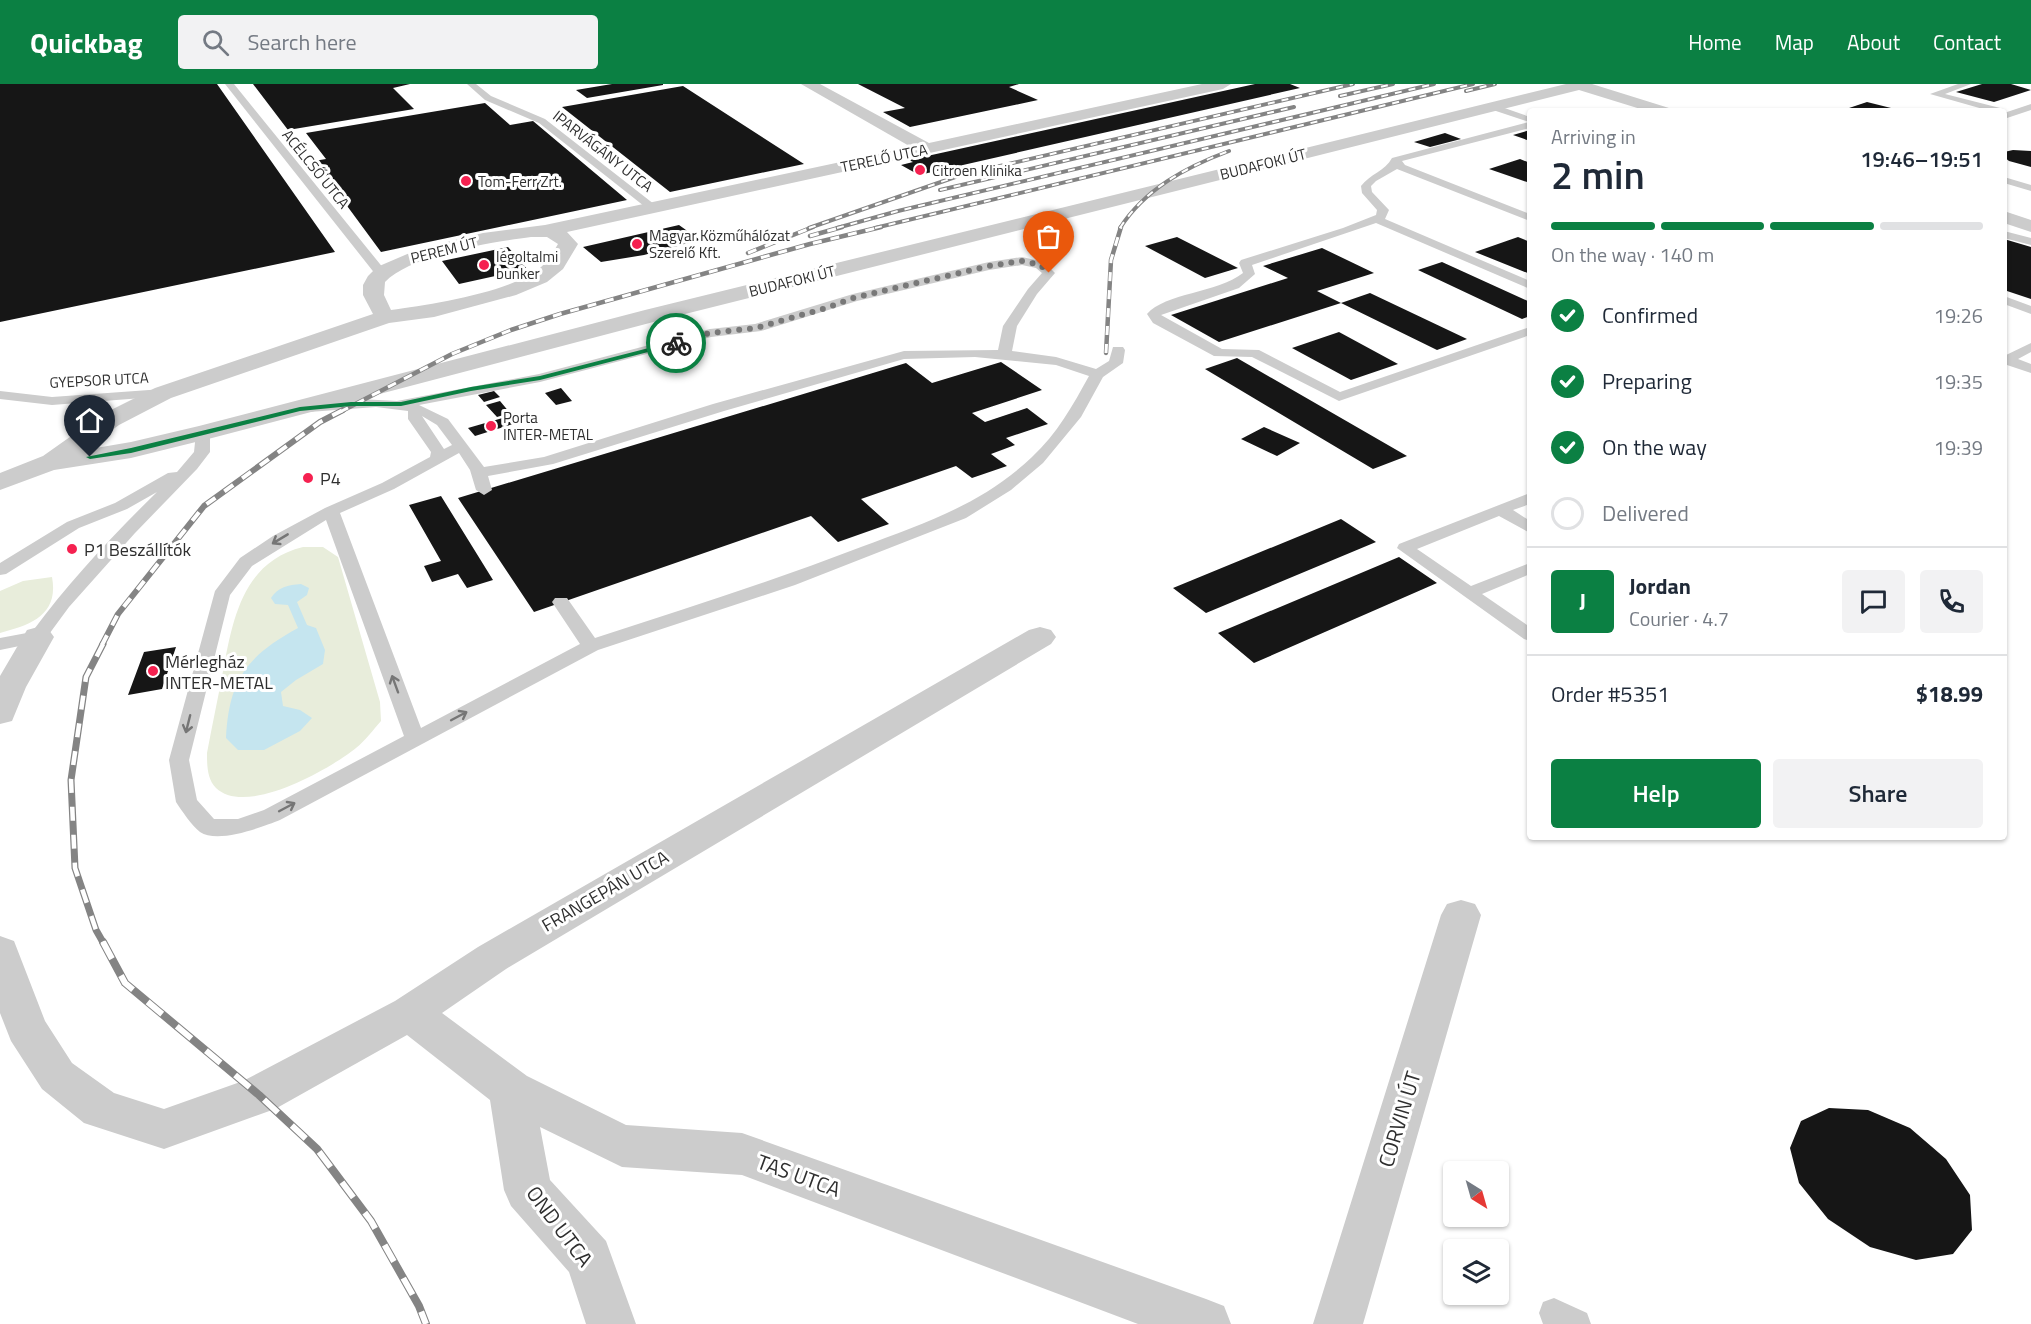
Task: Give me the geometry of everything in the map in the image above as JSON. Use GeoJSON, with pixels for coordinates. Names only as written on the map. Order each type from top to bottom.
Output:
{"type":"FeatureCollection","features":[{"type":"Feature","properties":{"kind":"street"},"geometry":{"type":"LineString","coordinates":[[809,84],[928,148]]}},
{"type":"Feature","properties":{"kind":"street","name":"TERELŐ UTCA"},"geometry":{"type":"LineString","coordinates":[[545,231],[1223,84]]}},
{"type":"Feature","properties":{"kind":"street"},"geometry":{"type":"LineString","coordinates":[[1582,85],[1654,108]]}},
{"type":"Feature","properties":{"kind":"street","name":"BUDAFOKI ÚT"},"geometry":{"type":"LineString","coordinates":[[0,482],[48,463],[131,450],[203,433],[653,315],[1582,85]]}},
{"type":"Feature","properties":{"kind":"street"},"geometry":{"type":"LineString","coordinates":[[2007,218],[2031,226]]}},
{"type":"Feature","properties":{"kind":"street","name":"PEREM ÚT"},"geometry":{"type":"LineString","coordinates":[[380,272],[431,251],[527,231],[545,231]]}},
{"type":"Feature","properties":{"kind":"street"},"geometry":{"type":"LineString","coordinates":[[48,463],[110,420],[163,393],[386,317],[434,311],[479,300],[540,278],[556,265],[568,244],[563,237],[545,231]]}},
{"type":"Feature","properties":{"kind":"street"},"geometry":{"type":"LineString","coordinates":[[380,272],[375,280],[373,296],[378,308],[386,317]]}},
{"type":"Feature","properties":{"kind":"street","name":"FRANGEPÁN UTCA"},"geometry":{"type":"LineString","coordinates":[[0,952],[26,1028],[57,1076],[100,1109],[164,1129],[259,1095],[410,1013],[492,958],[1040,637]]}},
{"type":"Feature","properties":{"kind":"street"},"geometry":{"type":"LineString","coordinates":[[0,713],[10,687],[38,638]]}},
{"type":"Feature","properties":{"kind":"street","name":"CORVIN ÚT"},"geometry":{"type":"LineString","coordinates":[[1338,1324],[1461,915]]}},
{"type":"Feature","properties":{"kind":"street","name":"TAS UTCA"},"geometry":{"type":"LineString","coordinates":[[410,1013],[511,1090],[622,1146],[742,1154],[1206,1324]]}},
{"type":"Feature","properties":{"kind":"street","name":"OND UTCA"},"geometry":{"type":"LineString","coordinates":[[511,1090],[528,1190],[589,1258],[611,1324]]}},
{"type":"Feature","properties":{"kind":"lane","name":"ACÉLCSŐ UTCA"},"geometry":{"type":"LineString","coordinates":[[230,84],[380,272]]}},
{"type":"Feature","properties":{"kind":"lane","name":"IPARVÁGÁNY UTCA"},"geometry":{"type":"LineString","coordinates":[[471,84],[488,98],[542,121],[653,208]]}},
{"type":"Feature","properties":{"kind":"lane"},"geometry":{"type":"LineString","coordinates":[[1967,84],[1935,94],[1987,108]]}},
{"type":"Feature","properties":{"kind":"lane"},"geometry":{"type":"LineString","coordinates":[[1490,106],[1527,119]]}},
{"type":"Feature","properties":{"kind":"lane"},"geometry":{"type":"LineString","coordinates":[[2007,113],[2031,107]]}},
{"type":"Feature","properties":{"kind":"lane"},"geometry":{"type":"LineString","coordinates":[[1396,160],[1527,126]]}},
{"type":"Feature","properties":{"kind":"lane"},"geometry":{"type":"LineString","coordinates":[[1396,160],[1401,167],[1527,217]]}},
{"type":"Feature","properties":{"kind":"lane"},"geometry":{"type":"LineString","coordinates":[[1396,160],[1393,168],[1372,179],[1366,186],[1367,193],[1383,210],[1381,217],[1344,232],[1245,263],[1249,274],[1235,285],[1162,308],[1153,314],[1158,320],[1219,353],[1254,353],[1339,397],[1527,332]]}},
{"type":"Feature","properties":{"kind":"lane"},"geometry":{"type":"LineString","coordinates":[[2007,181],[2031,188]]}},
{"type":"Feature","properties":{"kind":"lane"},"geometry":{"type":"LineString","coordinates":[[1376,219],[1527,284]]}},
{"type":"Feature","properties":{"kind":"lane"},"geometry":{"type":"LineString","coordinates":[[2007,235],[2031,242]]}},
{"type":"Feature","properties":{"kind":"lane"},"geometry":{"type":"LineString","coordinates":[[300,409],[351,404],[408,406],[471,389],[540,378],[710,333],[756,328],[853,298],[950,274],[1022,261],[1040,265],[1049,273],[1032,292],[1010,326],[1004,356]]}},
{"type":"Feature","properties":{"kind":"lane"},"geometry":{"type":"LineString","coordinates":[[2007,301],[2031,310]]}},
{"type":"Feature","properties":{"kind":"lane"},"geometry":{"type":"LineString","coordinates":[[2007,358],[2031,346]]}},
{"type":"Feature","properties":{"kind":"lane"},"geometry":{"type":"LineString","coordinates":[[461,446],[388,486],[332,511],[279,540],[246,562],[221,596],[179,760],[187,802],[208,827],[239,827],[272,815],[591,646],[789,581],[960,515],[1005,487],[1038,460],[1074,417],[1097,374],[1116,363],[1118,350]]}},
{"type":"Feature","properties":{"kind":"lane"},"geometry":{"type":"LineString","coordinates":[[481,472],[501,471],[542,462],[673,421],[904,355],[940,352],[1004,356],[1061,363],[1097,374]]}},
{"type":"Feature","properties":{"kind":"lane"},"geometry":{"type":"LineString","coordinates":[[2007,359],[2031,369]]}},
{"type":"Feature","properties":{"kind":"lane","name":"GYEPSOR UTCA"},"geometry":{"type":"LineString","coordinates":[[0,395],[52,400],[163,393]]}},
{"type":"Feature","properties":{"kind":"lane"},"geometry":{"type":"LineString","coordinates":[[408,406],[442,421],[481,472],[484,490]]}},
{"type":"Feature","properties":{"kind":"lane"},"geometry":{"type":"LineString","coordinates":[[408,406],[439,452],[437,459]]}},
{"type":"Feature","properties":{"kind":"lane"},"geometry":{"type":"LineString","coordinates":[[0,644],[38,638],[63,603],[129,529],[192,466],[202,452],[203,433]]}},
{"type":"Feature","properties":{"kind":"lane"},"geometry":{"type":"LineString","coordinates":[[0,570],[73,525],[121,506],[192,466]]}},
{"type":"Feature","properties":{"kind":"lane"},"geometry":{"type":"LineString","coordinates":[[1527,499],[1406,548],[1527,633]]}},
{"type":"Feature","properties":{"kind":"lane"},"geometry":{"type":"LineString","coordinates":[[1501,510],[1527,526]]}},
{"type":"Feature","properties":{"kind":"lane"},"geometry":{"type":"LineString","coordinates":[[332,511],[415,739]]}},
{"type":"Feature","properties":{"kind":"lane"},"geometry":{"type":"LineString","coordinates":[[1469,593],[1527,569]]}},
{"type":"Feature","properties":{"kind":"lane"},"geometry":{"type":"LineString","coordinates":[[561,602],[591,646]]}},
{"type":"Feature","properties":{"kind":"green space"},"geometry":{"type":"Polygon","coordinates":[[[303,547],[323,547],[338,557],[380,702],[381,721],[356,748],[308,778],[267,794],[247,797],[230,795],[216,788],[211,780],[207,767],[207,753],[231,631],[244,595],[254,579],[267,565],[283,554],[303,547]]]}},
{"type":"Feature","properties":{"kind":"green space"},"geometry":{"type":"Polygon","coordinates":[[[52,577],[53,590],[47,609],[32,622],[0,633],[0,591],[23,581],[52,577]]]}},
{"type":"Feature","properties":{"kind":"water"},"geometry":{"type":"Polygon","coordinates":[[[301,584],[309,588],[307,595],[297,602],[307,625],[316,628],[325,650],[323,664],[281,692],[283,706],[300,710],[312,718],[300,731],[264,750],[238,750],[226,738],[231,700],[244,671],[254,660],[280,638],[298,628],[288,605],[275,604],[271,598],[284,587],[301,584]]]}},
{"type":"Feature","properties":{"kind":"building"},"geometry":{"type":"Polygon","coordinates":[[[0,84],[217,84],[335,252],[0,322],[0,84]]]}},
{"type":"Feature","properties":{"kind":"building"},"geometry":{"type":"Polygon","coordinates":[[[253,84],[410,84],[393,88],[414,109],[288,130],[253,84]]]}},
{"type":"Feature","properties":{"kind":"building"},"geometry":{"type":"Polygon","coordinates":[[[612,84],[663,85],[587,98],[576,90],[612,84]]]}},
{"type":"Feature","properties":{"kind":"building"},"geometry":{"type":"Polygon","coordinates":[[[858,84],[1019,84],[1009,87],[1038,100],[910,127],[883,112],[905,108],[858,84]]]}},
{"type":"Feature","properties":{"kind":"building"},"geometry":{"type":"Polygon","coordinates":[[[1255,84],[1290,84],[1300,88],[919,175],[901,165],[913,162],[909,160],[1255,84]]]}},
{"type":"Feature","properties":{"kind":"building"},"geometry":{"type":"Polygon","coordinates":[[[1982,84],[2011,84],[2031,90],[1994,102],[1956,92],[1982,84]]]}},
{"type":"Feature","properties":{"kind":"building"},"geometry":{"type":"Polygon","coordinates":[[[683,86],[804,164],[670,192],[562,107],[683,86]]]}},
{"type":"Feature","properties":{"kind":"building"},"geometry":{"type":"Polygon","coordinates":[[[1867,102],[1891,108],[1849,108],[1867,102]]]}},
{"type":"Feature","properties":{"kind":"building","name":"Tom-Ferr Zrt."},"geometry":{"type":"Polygon","coordinates":[[[485,103],[510,125],[533,121],[627,200],[381,252],[314,161],[326,159],[306,133],[485,103]]]}},
{"type":"Feature","properties":{"kind":"building"},"geometry":{"type":"Polygon","coordinates":[[[1527,131],[1527,140],[1513,135],[1527,131]]]}},
{"type":"Feature","properties":{"kind":"building"},"geometry":{"type":"Polygon","coordinates":[[[1445,133],[1461,139],[1430,147],[1414,142],[1445,133]]]}},
{"type":"Feature","properties":{"kind":"building"},"geometry":{"type":"Polygon","coordinates":[[[2007,151],[2031,151],[2031,167],[2009,161],[2007,151]]]}},
{"type":"Feature","properties":{"kind":"building"},"geometry":{"type":"Polygon","coordinates":[[[1520,159],[1527,162],[1527,182],[1489,169],[1520,159]]]}},
{"type":"Feature","properties":{"kind":"building","name":"Magyar Közműhálózat Szerelő Kft."},"geometry":{"type":"Polygon","coordinates":[[[679,225],[700,240],[644,255],[601,262],[583,247],[679,225]]]}},
{"type":"Feature","properties":{"kind":"building"},"geometry":{"type":"Polygon","coordinates":[[[1177,237],[1238,268],[1205,278],[1145,246],[1177,237]]]}},
{"type":"Feature","properties":{"kind":"building"},"geometry":{"type":"Polygon","coordinates":[[[1518,237],[1527,241],[1527,273],[1475,252],[1518,237]]]}},
{"type":"Feature","properties":{"kind":"building"},"geometry":{"type":"Polygon","coordinates":[[[2007,240],[2031,247],[2031,299],[2007,291],[2007,240]]]}},
{"type":"Feature","properties":{"kind":"building","name":"légoltalmi bunker"},"geometry":{"type":"Polygon","coordinates":[[[508,247],[527,269],[459,284],[442,261],[508,247]]]}},
{"type":"Feature","properties":{"kind":"building"},"geometry":{"type":"Polygon","coordinates":[[[1322,248],[1374,273],[1317,291],[1341,303],[1219,342],[1171,315],[1288,278],[1263,266],[1322,248]]]}},
{"type":"Feature","properties":{"kind":"building"},"geometry":{"type":"Polygon","coordinates":[[[1442,262],[1527,301],[1527,317],[1522,319],[1418,270],[1442,262]]]}},
{"type":"Feature","properties":{"kind":"building"},"geometry":{"type":"Polygon","coordinates":[[[1370,293],[1467,339],[1437,350],[1341,303],[1370,293]]]}},
{"type":"Feature","properties":{"kind":"building"},"geometry":{"type":"Polygon","coordinates":[[[1339,332],[1398,364],[1351,380],[1292,348],[1339,332]]]}},
{"type":"Feature","properties":{"kind":"building"},"geometry":{"type":"Polygon","coordinates":[[[1237,358],[1407,456],[1373,469],[1205,369],[1237,358]]]}},
{"type":"Feature","properties":{"kind":"building"},"geometry":{"type":"Polygon","coordinates":[[[1001,362],[1042,390],[972,413],[985,422],[1027,408],[1048,424],[1006,438],[1015,445],[991,454],[1007,466],[972,478],[956,466],[861,499],[889,524],[838,542],[811,516],[534,612],[458,498],[906,363],[932,383],[1001,362]]]}},
{"type":"Feature","properties":{"kind":"building"},"geometry":{"type":"Polygon","coordinates":[[[561,388],[572,401],[556,405],[545,393],[561,388]]]}},
{"type":"Feature","properties":{"kind":"building"},"geometry":{"type":"Polygon","coordinates":[[[494,391],[500,397],[484,402],[478,395],[494,391]]]}},
{"type":"Feature","properties":{"kind":"building"},"geometry":{"type":"Polygon","coordinates":[[[500,401],[510,413],[497,417],[486,405],[500,401]]]}},
{"type":"Feature","properties":{"kind":"building","name":"Porta INTER-METAL"},"geometry":{"type":"Polygon","coordinates":[[[506,417],[513,424],[475,436],[468,428],[506,417]]]}},
{"type":"Feature","properties":{"kind":"building"},"geometry":{"type":"Polygon","coordinates":[[[1264,427],[1300,443],[1277,456],[1241,439],[1264,427]]]}},
{"type":"Feature","properties":{"kind":"building"},"geometry":{"type":"Polygon","coordinates":[[[441,496],[493,580],[467,588],[458,574],[432,582],[424,566],[441,561],[409,505],[441,496]]]}},
{"type":"Feature","properties":{"kind":"building"},"geometry":{"type":"Polygon","coordinates":[[[1341,519],[1376,542],[1206,613],[1173,588],[1341,519]]]}},
{"type":"Feature","properties":{"kind":"building"},"geometry":{"type":"Polygon","coordinates":[[[1399,557],[1437,583],[1254,663],[1218,633],[1399,557]]]}},
{"type":"Feature","properties":{"kind":"building","name":"Mérlegház INTER-METAL"},"geometry":{"type":"Polygon","coordinates":[[[176,647],[162,689],[128,695],[144,652],[176,647]]]}},
{"type":"Feature","properties":{"kind":"building"},"geometry":{"type":"Polygon","coordinates":[[[1829,1108],[1868,1110],[1910,1128],[1946,1159],[1970,1195],[1972,1230],[1953,1254],[1916,1260],[1870,1247],[1828,1219],[1799,1183],[1790,1148],[1801,1121],[1829,1108]]]}},
{"type":"Feature","properties":{"kind":"railway"},"geometry":{"type":"LineString","coordinates":[[809,228],[961,175],[1353,84]]}},
{"type":"Feature","properties":{"kind":"railway"},"geometry":{"type":"LineString","coordinates":[[1340,96],[1393,84]]}},
{"type":"Feature","properties":{"kind":"railway"},"geometry":{"type":"LineString","coordinates":[[837,228],[898,211],[1434,84]]}},
{"type":"Feature","properties":{"kind":"railway"},"geometry":{"type":"LineString","coordinates":[[875,228],[1473,84]]}},
{"type":"Feature","properties":{"kind":"railway"},"geometry":{"type":"LineString","coordinates":[[1466,91],[1495,84]]}},
{"type":"Feature","properties":{"kind":"railway"},"geometry":{"type":"LineString","coordinates":[[940,190],[1294,107]]}},
{"type":"Feature","properties":{"kind":"railway"},"geometry":{"type":"LineString","coordinates":[[1120,228],[1142,202],[1168,181],[1197,164],[1229,151]]}},
{"type":"Feature","properties":{"kind":"railway"},"geometry":{"type":"LineString","coordinates":[[748,253],[813,227]]}},
{"type":"Feature","properties":{"kind":"railway"},"geometry":{"type":"LineString","coordinates":[[810,236],[842,227]]}},
{"type":"Feature","properties":{"kind":"railway"},"geometry":{"type":"LineString","coordinates":[[340,412],[452,354],[511,330],[560,314],[810,244],[881,227]]}},
{"type":"Feature","properties":{"kind":"railway"},"geometry":{"type":"LineString","coordinates":[[1106,353],[1111,260],[1121,227]]}},
{"type":"Feature","properties":{"kind":"railway"},"geometry":{"type":"LineString","coordinates":[[102,645],[118,614],[204,506],[320,422],[343,410]]}},
{"type":"Feature","properties":{"kind":"railway"},"geometry":{"type":"LineString","coordinates":[[103,644],[86,677],[71,780],[75,868],[96,930],[104,944]]}},
{"type":"Feature","properties":{"kind":"railway"},"geometry":{"type":"LineString","coordinates":[[103,942],[125,983],[259,1095],[317,1149],[371,1221],[419,1306],[426,1324]]}},
{"type":"Feature","properties":{"kind":"way so far"},"geometry":{"type":"LineString","coordinates":[[676,343],[710,333],[756,328],[853,298],[989,266],[1022,261],[1040,265],[1049,273]]}},
{"type":"Feature","properties":{"kind":"place","name":"Citroen Klinika"},"geometry":{"type":"Point","coordinates":[920,170]}},
{"type":"Feature","properties":{"kind":"place","name":"Tom-Ferr Zrt."},"geometry":{"type":"Point","coordinates":[466,181]}},
{"type":"Feature","properties":{"kind":"place","name":"Magyar Közműhálózat Szerelő Kft."},"geometry":{"type":"Point","coordinates":[637,244]}},
{"type":"Feature","properties":{"kind":"place","name":"légoltalmi bunker"},"geometry":{"type":"Point","coordinates":[484,265]}},
{"type":"Feature","properties":{"kind":"place","name":"Porta INTER-METAL"},"geometry":{"type":"Point","coordinates":[491,426]}},
{"type":"Feature","properties":{"kind":"place","name":"P4"},"geometry":{"type":"Point","coordinates":[308,478]}},
{"type":"Feature","properties":{"kind":"place","name":"P1 Beszállítók"},"geometry":{"type":"Point","coordinates":[72,549]}},
{"type":"Feature","properties":{"kind":"place","name":"Mérlegház INTER-METAL"},"geometry":{"type":"Point","coordinates":[153,671]}},
{"type":"Feature","properties":{"kind":"route"},"geometry":{"type":"LineString","coordinates":[[90,457],[131,450],[300,409],[351,404],[401,404],[471,389],[540,378],[676,343]]}}]}
